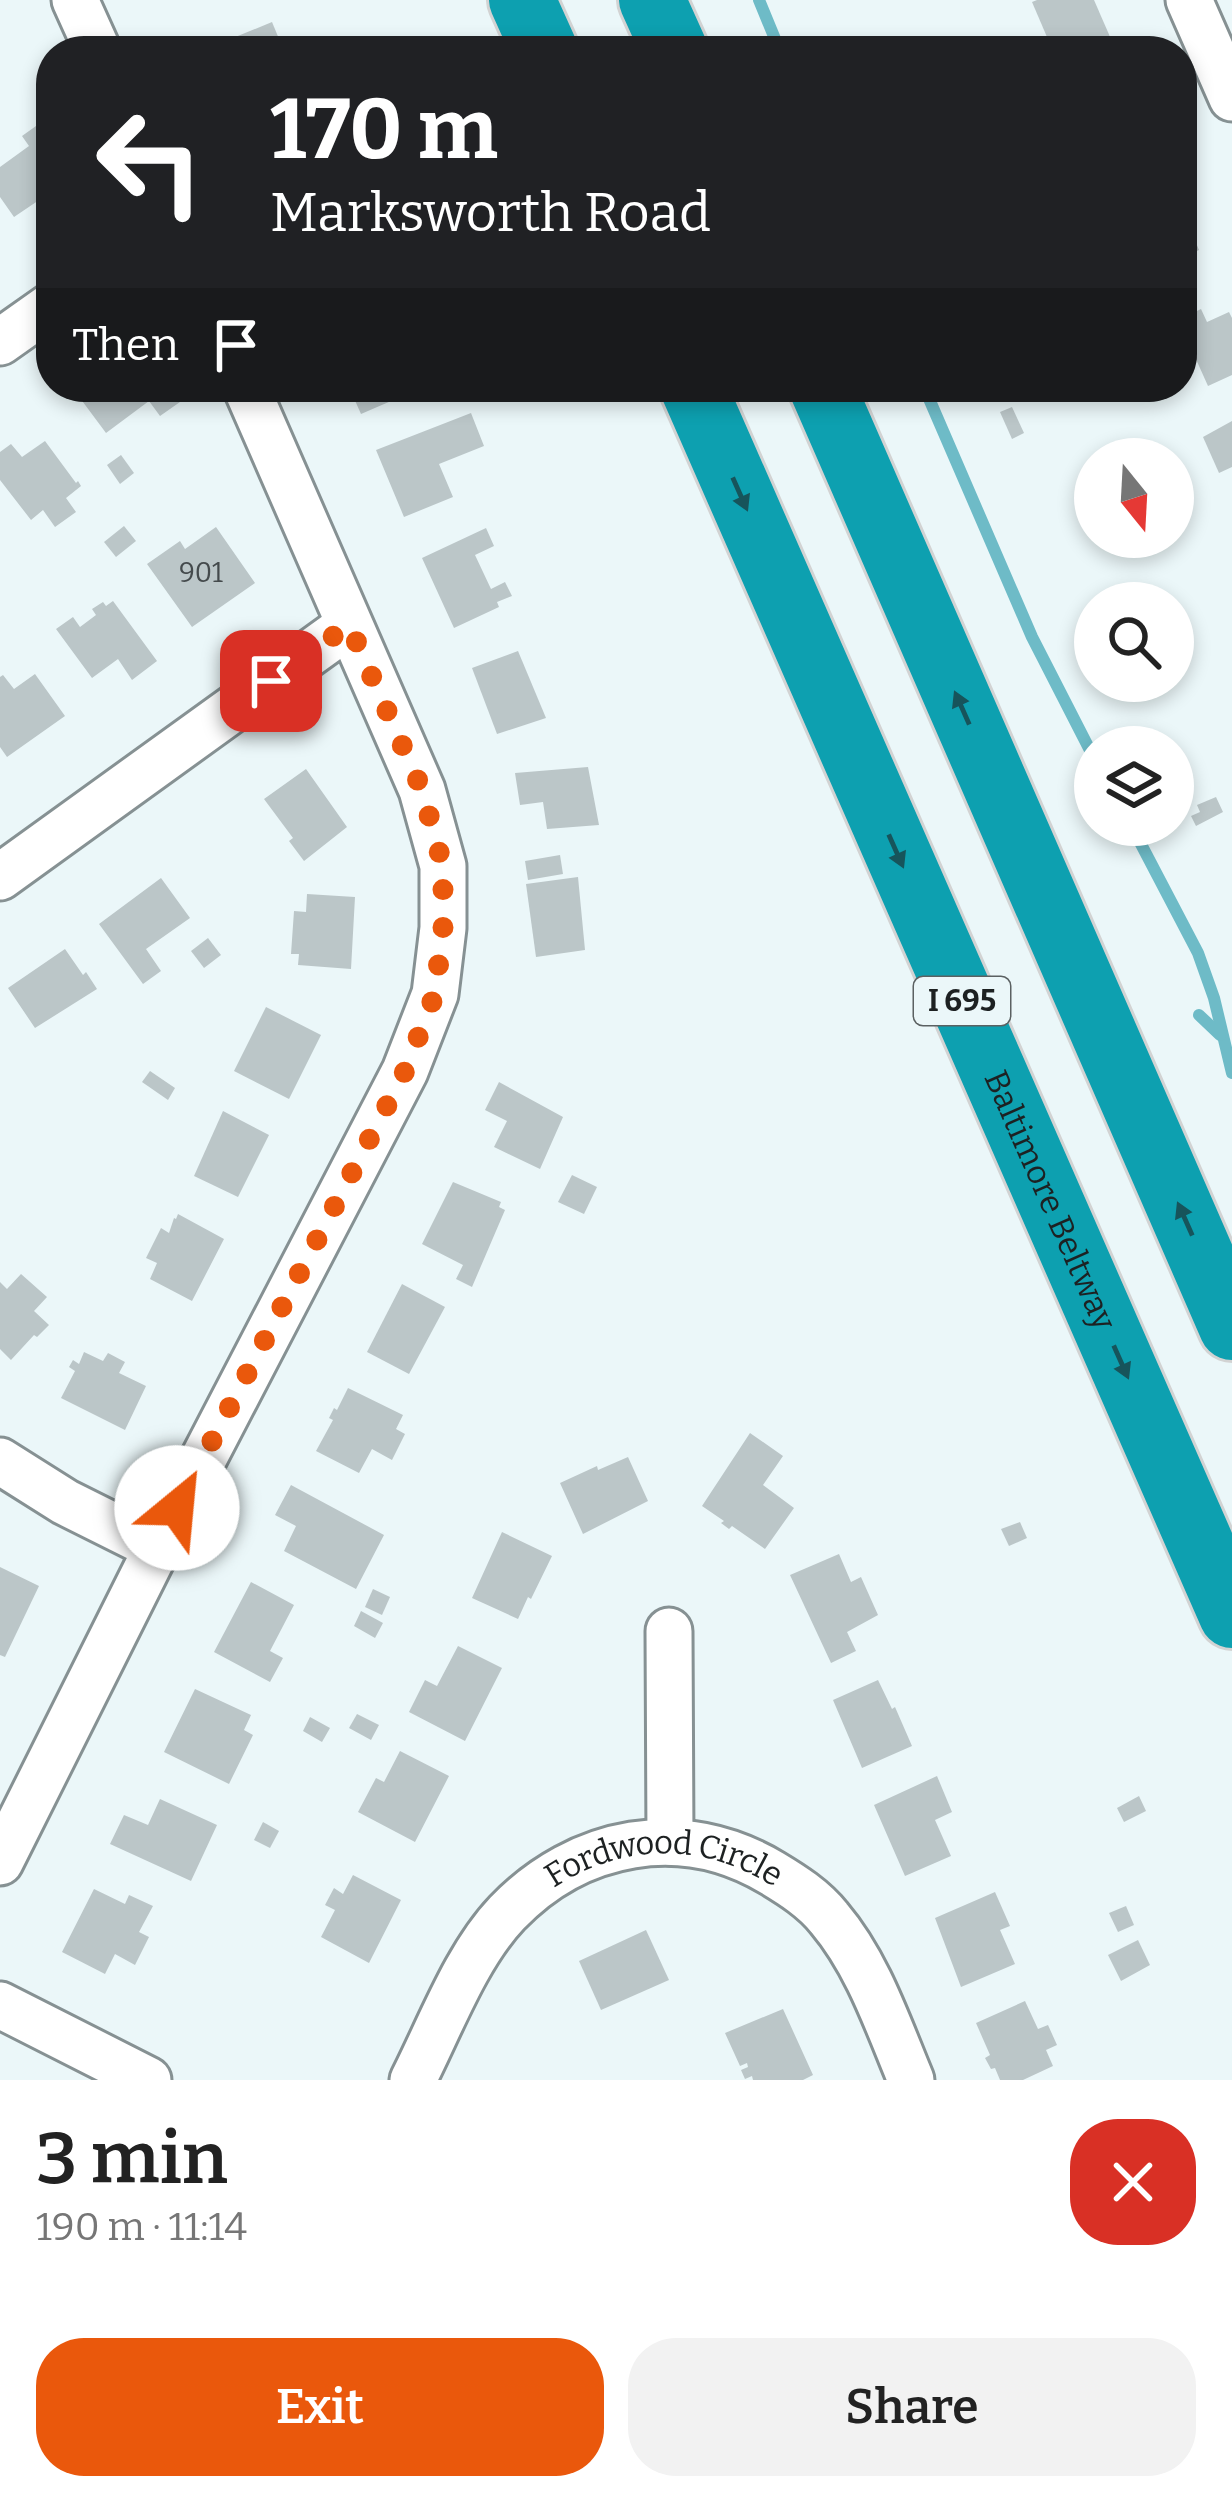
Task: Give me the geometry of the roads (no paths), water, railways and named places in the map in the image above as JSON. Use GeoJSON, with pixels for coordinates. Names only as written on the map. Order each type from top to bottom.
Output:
{"type":"FeatureCollection","features":[{"type":"Feature","properties":{"kind":"highway"},"geometry":{"type":"LineString","coordinates":[[522,0],[538,36]]}},
{"type":"Feature","properties":{"kind":"highway"},"geometry":{"type":"LineString","coordinates":[[652,0],[668,36]]}},
{"type":"Feature","properties":{"kind":"highway","name":"Baltimore Beltway"},"geometry":{"type":"LineString","coordinates":[[700,402],[1232,1616]]}},
{"type":"Feature","properties":{"kind":"highway"},"geometry":{"type":"LineString","coordinates":[[829,402],[1232,1327]]}},
{"type":"Feature","properties":{"kind":"street"},"geometry":{"type":"LineString","coordinates":[[75,0],[91,36]]}},
{"type":"Feature","properties":{"kind":"street"},"geometry":{"type":"LineString","coordinates":[[1189,0],[1232,98]]}},
{"type":"Feature","properties":{"kind":"street"},"geometry":{"type":"LineString","coordinates":[[0,342],[36,317]]}},
{"type":"Feature","properties":{"kind":"street"},"geometry":{"type":"LineString","coordinates":[[0,1862],[405,1071],[435,994],[443,928],[443,866],[422,790],[252,402]]}},
{"type":"Feature","properties":{"kind":"street"},"geometry":{"type":"LineString","coordinates":[[0,877],[349,625]]}},
{"type":"Feature","properties":{"kind":"street"},"geometry":{"type":"LineString","coordinates":[[0,1461],[65,1502],[157,1548]]}},
{"type":"Feature","properties":{"kind":"street"},"geometry":{"type":"LineString","coordinates":[[669,1631],[670,1842]]}},
{"type":"Feature","properties":{"kind":"street","name":"Fordwood Circle"},"geometry":{"type":"LineString","coordinates":[[413,2080],[472,1962],[505,1916],[543,1881],[585,1858],[627,1844],[670,1842],[749,1859],[793,1885],[828,1916],[860,1964],[911,2080]]}},
{"type":"Feature","properties":{"kind":"street"},"geometry":{"type":"LineString","coordinates":[[0,2005],[148,2080]]}},
{"type":"Feature","properties":{"kind":"waterway"},"geometry":{"type":"LineString","coordinates":[[759,0],[774,36]]}},
{"type":"Feature","properties":{"kind":"waterway"},"geometry":{"type":"LineString","coordinates":[[930,402],[1032,637],[1078,726]]}},
{"type":"Feature","properties":{"kind":"waterway"},"geometry":{"type":"LineString","coordinates":[[1142,846],[1198,953],[1232,1073]]}},
{"type":"Feature","properties":{"kind":"waterway"},"geometry":{"type":"LineString","coordinates":[[1199,1015],[1220,1035]]}}]}
